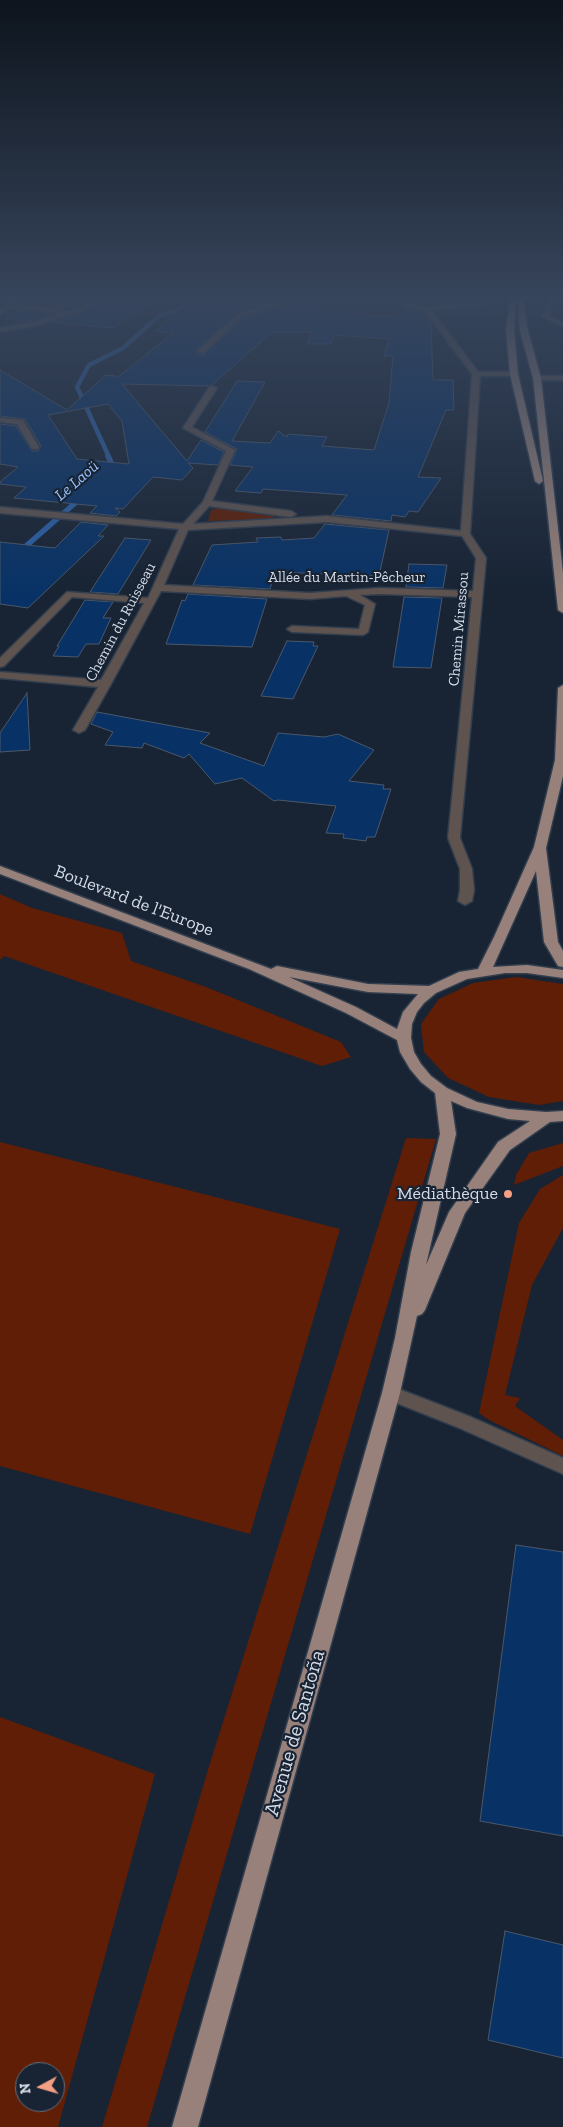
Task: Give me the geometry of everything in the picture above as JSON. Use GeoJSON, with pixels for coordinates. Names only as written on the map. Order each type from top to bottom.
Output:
{"type":"FeatureCollection","features":[{"type":"Feature","properties":{"kind":"main road"},"geometry":{"type":"LineString","coordinates":[[520,397],[554,540]]}},
{"type":"Feature","properties":{"kind":"main road"},"geometry":{"type":"LineString","coordinates":[[539,397],[563,610]]}},
{"type":"Feature","properties":{"kind":"main road"},"geometry":{"type":"LineString","coordinates":[[530,398],[541,423]]}},
{"type":"Feature","properties":{"kind":"main road"},"geometry":{"type":"LineString","coordinates":[[484,971],[540,847],[562,760],[563,688]]}},
{"type":"Feature","properties":{"kind":"main road"},"geometry":{"type":"LineString","coordinates":[[540,847],[551,942],[563,963]]}},
{"type":"Feature","properties":{"kind":"main road","name":"Boulevard de l'Europe"},"geometry":{"type":"LineString","coordinates":[[0,870],[254,966],[352,1010],[404,1038]]}},
{"type":"Feature","properties":{"kind":"main road","name":"Boulevard de l'Europe"},"geometry":{"type":"LineString","coordinates":[[254,966],[368,988],[431,990]]}},
{"type":"Feature","properties":{"kind":"main road"},"geometry":{"type":"LineString","coordinates":[[563,974],[527,969],[484,971],[464,975],[431,990],[419,1000],[410,1012],[405,1024],[404,1038],[407,1052],[414,1066],[426,1079],[442,1090],[472,1105],[508,1114],[546,1117],[563,1116]]}},
{"type":"Feature","properties":{"kind":"main road","name":"Avenue de Santoña"},"geometry":{"type":"LineString","coordinates":[[185,2127],[391,1393],[404,1338],[420,1252],[448,1134],[442,1090]]}},
{"type":"Feature","properties":{"kind":"main road","name":"Avenue de Santoña"},"geometry":{"type":"LineString","coordinates":[[404,1338],[458,1212],[504,1146],[546,1117]]}},
{"type":"Feature","properties":{"kind":"street","name":"Chemin du Ruisseau"},"geometry":{"type":"LineString","coordinates":[[79,730],[158,588],[185,527],[207,503],[231,450],[187,428],[207,397]]}},
{"type":"Feature","properties":{"kind":"street"},"geometry":{"type":"LineString","coordinates":[[207,503],[326,519],[465,534],[474,397]]}},
{"type":"Feature","properties":{"kind":"street"},"geometry":{"type":"LineString","coordinates":[[0,420],[20,422],[35,447]]}},
{"type":"Feature","properties":{"kind":"street"},"geometry":{"type":"LineString","coordinates":[[0,510],[185,527],[326,519]]}},
{"type":"Feature","properties":{"kind":"street","name":"Chemin Mirassou"},"geometry":{"type":"LineString","coordinates":[[464,901],[467,890],[466,869],[454,838],[481,558],[465,534]]}},
{"type":"Feature","properties":{"kind":"street","name":"Allée du Martin-Pêcheur"},"geometry":{"type":"LineString","coordinates":[[158,588],[310,596],[380,590],[477,594]]}},
{"type":"Feature","properties":{"kind":"street"},"geometry":{"type":"LineString","coordinates":[[292,629],[363,632],[370,604],[347,593]]}},
{"type":"Feature","properties":{"kind":"street"},"geometry":{"type":"LineString","coordinates":[[0,664],[70,594],[150,601]]}},
{"type":"Feature","properties":{"kind":"street"},"geometry":{"type":"LineString","coordinates":[[0,675],[106,684]]}},
{"type":"Feature","properties":{"kind":"street"},"geometry":{"type":"LineString","coordinates":[[391,1393],[464,1422],[563,1466]]}},
{"type":"Feature","properties":{"kind":"shaded area"},"geometry":{"type":"Polygon","coordinates":[[[219,508],[275,517],[270,519],[208,521],[211,510],[219,508]]]}},
{"type":"Feature","properties":{"kind":"shaded area"},"geometry":{"type":"Polygon","coordinates":[[[0,894],[32,908],[122,933],[131,961],[206,987],[341,1042],[351,1057],[322,1066],[4,956],[0,960],[0,894]]]}},
{"type":"Feature","properties":{"kind":"shaded area"},"geometry":{"type":"Polygon","coordinates":[[[516,977],[563,984],[563,1101],[539,1105],[489,1097],[448,1078],[424,1052],[421,1024],[439,999],[473,983],[516,977]]]}},
{"type":"Feature","properties":{"kind":"shaded area"},"geometry":{"type":"Polygon","coordinates":[[[406,1138],[436,1139],[147,2127],[102,2127],[207,1773],[406,1138]]]}},
{"type":"Feature","properties":{"kind":"shaded area"},"geometry":{"type":"Polygon","coordinates":[[[0,1142],[340,1229],[250,1534],[0,1466],[0,1142]]]}},
{"type":"Feature","properties":{"kind":"shaded area"},"geometry":{"type":"Polygon","coordinates":[[[563,1143],[563,1166],[514,1185],[516,1175],[529,1153],[563,1143]]]}},
{"type":"Feature","properties":{"kind":"shaded area"},"geometry":{"type":"Polygon","coordinates":[[[563,1175],[563,1228],[532,1285],[505,1395],[520,1398],[515,1406],[563,1440],[563,1456],[489,1420],[479,1413],[519,1223],[540,1189],[563,1175]]]}},
{"type":"Feature","properties":{"kind":"shaded area"},"geometry":{"type":"Polygon","coordinates":[[[0,1717],[155,1774],[65,2102],[65,2062],[15,2062],[15,2112],[62,2112],[58,2127],[0,2127],[0,1717]]]}},
{"type":"Feature","properties":{"kind":"building"},"geometry":{"type":"Polygon","coordinates":[[[0,397],[46,397],[67,410],[81,397],[133,397],[187,461],[201,440],[224,452],[218,465],[188,463],[193,468],[182,480],[153,477],[123,509],[115,508],[120,512],[116,516],[90,513],[97,506],[14,498],[26,487],[0,484],[18,467],[0,464],[0,424],[16,426],[32,451],[38,451],[41,446],[25,419],[0,416],[0,397]],[[108,404],[48,415],[77,459],[129,464],[122,421],[108,404]]]}},
{"type":"Feature","properties":{"kind":"building"},"geometry":{"type":"Polygon","coordinates":[[[227,397],[256,397],[232,441],[270,443],[278,431],[287,437],[288,434],[327,437],[322,446],[374,450],[389,397],[454,397],[454,410],[446,410],[418,477],[441,478],[418,512],[409,511],[405,517],[392,515],[391,521],[332,515],[347,495],[263,489],[261,493],[235,491],[253,467],[230,465],[237,449],[205,432],[227,397]]]}},
{"type":"Feature","properties":{"kind":"building"},"geometry":{"type":"Polygon","coordinates":[[[81,522],[108,525],[98,536],[104,536],[28,608],[0,604],[0,542],[55,548],[81,522]]]}},
{"type":"Feature","properties":{"kind":"building"},"geometry":{"type":"Polygon","coordinates":[[[325,524],[389,530],[379,576],[275,572],[270,589],[193,585],[212,545],[258,542],[256,538],[281,537],[282,540],[314,538],[325,524]]]}},
{"type":"Feature","properties":{"kind":"building"},"geometry":{"type":"Polygon","coordinates":[[[125,538],[151,540],[118,594],[90,592],[125,538]]]}},
{"type":"Feature","properties":{"kind":"building"},"geometry":{"type":"Polygon","coordinates":[[[409,564],[447,565],[443,588],[406,587],[409,564]]]}},
{"type":"Feature","properties":{"kind":"building"},"geometry":{"type":"Polygon","coordinates":[[[188,594],[267,599],[252,647],[166,644],[182,600],[185,601],[188,594]]]}},
{"type":"Feature","properties":{"kind":"building"},"geometry":{"type":"Polygon","coordinates":[[[404,597],[442,598],[431,668],[393,667],[404,597]]]}},
{"type":"Feature","properties":{"kind":"building"},"geometry":{"type":"Polygon","coordinates":[[[85,600],[113,602],[103,618],[111,618],[99,644],[86,644],[78,657],[53,656],[59,646],[57,646],[85,600]]]}},
{"type":"Feature","properties":{"kind":"building"},"geometry":{"type":"Polygon","coordinates":[[[287,641],[314,642],[313,646],[318,646],[293,699],[261,696],[287,641]]]}},
{"type":"Feature","properties":{"kind":"building"},"geometry":{"type":"Polygon","coordinates":[[[27,693],[30,750],[0,752],[0,733],[27,693]]]}},
{"type":"Feature","properties":{"kind":"building"},"geometry":{"type":"Polygon","coordinates":[[[97,712],[210,733],[200,743],[264,766],[278,733],[324,737],[338,734],[374,750],[349,781],[384,785],[383,789],[391,789],[375,837],[367,837],[366,841],[343,838],[344,834],[326,833],[336,806],[274,801],[242,778],[215,784],[189,754],[184,758],[144,743],[142,748],[105,745],[113,732],[91,724],[97,712]]]}},
{"type":"Feature","properties":{"kind":"building"},"geometry":{"type":"Polygon","coordinates":[[[516,1545],[563,1552],[563,1836],[480,1821],[516,1545]]]}},
{"type":"Feature","properties":{"kind":"building"},"geometry":{"type":"Polygon","coordinates":[[[505,1931],[563,1945],[563,2058],[488,2040],[505,1931]]]}},
{"type":"Feature","properties":{"kind":"waterway","name":"Le Laoü"},"geometry":{"type":"LineString","coordinates":[[82,397],[109,457]]}},
{"type":"Feature","properties":{"kind":"waterway","name":"Le Laoü"},"geometry":{"type":"LineString","coordinates":[[108,456],[114,469],[110,472]]}},
{"type":"Feature","properties":{"kind":"waterway","name":"Le Laoü"},"geometry":{"type":"LineString","coordinates":[[18,553],[82,497]]}},
{"type":"Feature","properties":{"kind":"place","name":"Médiathèque"},"geometry":{"type":"Point","coordinates":[508,1194]}}]}
